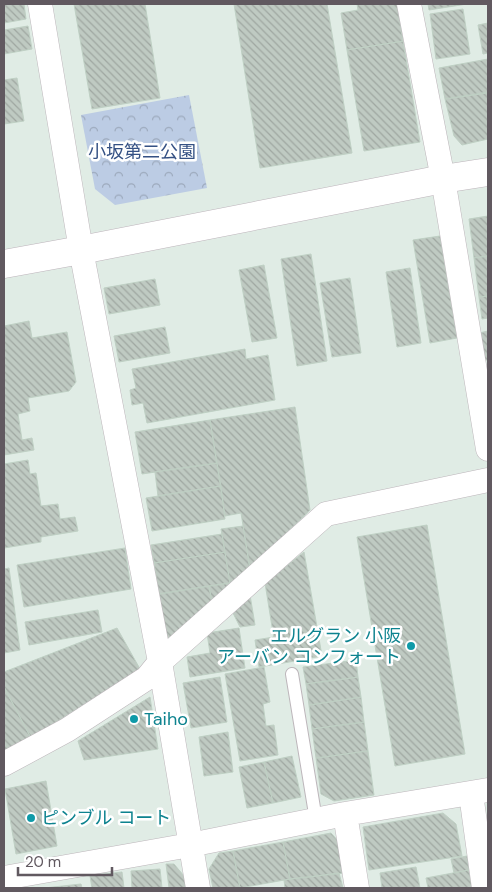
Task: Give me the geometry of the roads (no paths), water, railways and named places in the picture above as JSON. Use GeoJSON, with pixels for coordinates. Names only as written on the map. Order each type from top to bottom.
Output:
{"type":"FeatureCollection","features":[{"type":"Feature","properties":{"kind":"street"},"geometry":{"type":"LineString","coordinates":[[40,4],[81,250],[160,662],[198,888]]}},
{"type":"Feature","properties":{"kind":"street"},"geometry":{"type":"LineString","coordinates":[[409,4],[443,179],[488,449]]}},
{"type":"Feature","properties":{"kind":"street"},"geometry":{"type":"LineString","coordinates":[[4,264],[443,179],[488,172]]}},
{"type":"Feature","properties":{"kind":"street"},"geometry":{"type":"LineString","coordinates":[[4,764],[67,730],[147,678],[160,662],[326,514],[488,480]]}},
{"type":"Feature","properties":{"kind":"street"},"geometry":{"type":"LineString","coordinates":[[14,880],[345,814],[480,792],[484,888]]}},
{"type":"Feature","properties":{"kind":"street"},"geometry":{"type":"LineString","coordinates":[[345,814],[357,888]]}},
{"type":"Feature","properties":{"kind":"lane"},"geometry":{"type":"LineString","coordinates":[[292,674],[316,820]]}},
{"type":"Feature","properties":{"kind":"place","name":"エルグラン 小阪 アーバン コンフォート"},"geometry":{"type":"Point","coordinates":[411,646]}},
{"type":"Feature","properties":{"kind":"place","name":"Taiho"},"geometry":{"type":"Point","coordinates":[134,719]}},
{"type":"Feature","properties":{"kind":"place","name":"ピンブル コート"},"geometry":{"type":"Point","coordinates":[31,818]}},
{"type":"Feature","properties":{"kind":"park label","name":"小坂第二公園"},"geometry":{"type":"Point","coordinates":[142,152]}}]}
